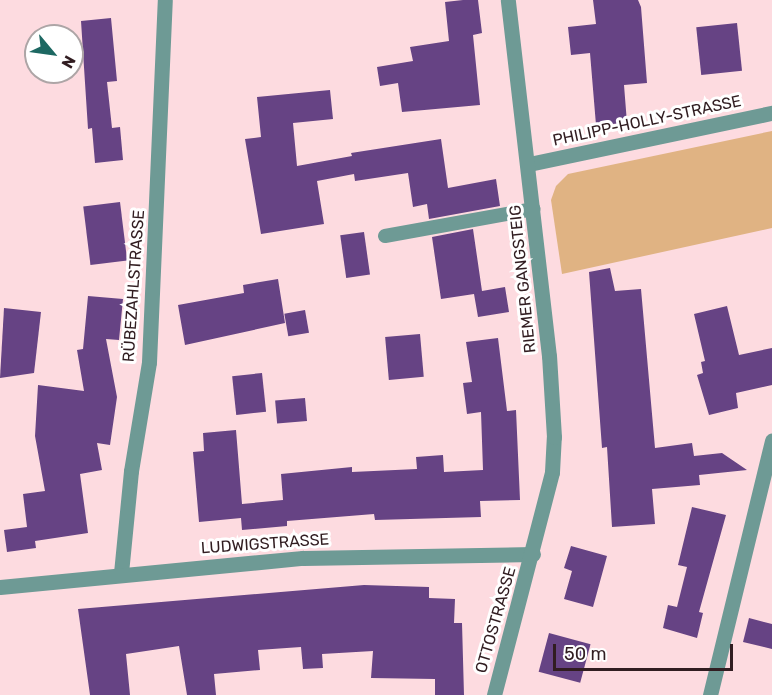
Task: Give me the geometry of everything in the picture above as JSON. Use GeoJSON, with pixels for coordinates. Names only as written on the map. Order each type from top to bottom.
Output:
{"type":"FeatureCollection","features":[{"type":"Feature","properties":{"kind":"street","name":"RÜBEZAHLSTRASSE"},"geometry":{"type":"LineString","coordinates":[[121,573],[149,356],[165,0]]}},
{"type":"Feature","properties":{"kind":"street","name":"RIEMER GANGSTEIG"},"geometry":{"type":"LineString","coordinates":[[508,0],[534,209],[554,437],[552,472],[533,554]]}},
{"type":"Feature","properties":{"kind":"street","name":"PHILIPP-HOLLY-STRASSE"},"geometry":{"type":"LineString","coordinates":[[529,164],[772,113]]}},
{"type":"Feature","properties":{"kind":"street"},"geometry":{"type":"LineString","coordinates":[[710,695],[772,440]]}},
{"type":"Feature","properties":{"kind":"street","name":"LUDWIGSTRASSE"},"geometry":{"type":"LineString","coordinates":[[0,587],[121,573],[303,558],[533,554]]}},
{"type":"Feature","properties":{"kind":"street","name":"OTTOSTRASSE"},"geometry":{"type":"LineString","coordinates":[[494,695],[533,554]]}},
{"type":"Feature","properties":{"kind":"lane"},"geometry":{"type":"LineString","coordinates":[[385,237],[534,209]]}},
{"type":"Feature","properties":{"kind":"shaded area"},"geometry":{"type":"Polygon","coordinates":[[[772,131],[772,228],[562,274],[551,200],[556,186],[568,174],[772,131]]]}},
{"type":"Feature","properties":{"kind":"building"},"geometry":{"type":"Polygon","coordinates":[[[478,0],[482,33],[473,35],[480,105],[402,112],[398,83],[380,86],[377,67],[413,61],[410,47],[449,41],[445,2],[478,0]]]}},
{"type":"Feature","properties":{"kind":"building"},"geometry":{"type":"Polygon","coordinates":[[[593,0],[638,0],[641,7],[647,83],[624,85],[627,123],[596,125],[590,53],[571,55],[568,27],[596,24],[593,0]]]}},
{"type":"Feature","properties":{"kind":"building"},"geometry":{"type":"Polygon","coordinates":[[[111,18],[117,81],[107,82],[112,128],[120,127],[123,160],[95,163],[92,128],[88,129],[84,24],[81,24],[81,21],[111,18]]]}},
{"type":"Feature","properties":{"kind":"building"},"geometry":{"type":"Polygon","coordinates":[[[737,23],[742,71],[701,75],[696,27],[737,23]]]}},
{"type":"Feature","properties":{"kind":"building"},"geometry":{"type":"Polygon","coordinates":[[[330,90],[333,119],[293,123],[297,166],[352,156],[351,153],[441,139],[448,188],[496,179],[500,206],[429,219],[427,204],[413,207],[408,173],[355,181],[354,174],[317,181],[324,224],[261,234],[245,139],[261,137],[257,97],[330,90]]]}},
{"type":"Feature","properties":{"kind":"building"},"geometry":{"type":"Polygon","coordinates":[[[120,202],[127,261],[90,265],[83,207],[120,202]]]}},
{"type":"Feature","properties":{"kind":"building"},"geometry":{"type":"Polygon","coordinates":[[[473,229],[482,291],[505,287],[509,312],[478,317],[474,294],[441,299],[432,237],[473,229]]]}},
{"type":"Feature","properties":{"kind":"building"},"geometry":{"type":"Polygon","coordinates":[[[364,232],[370,275],[346,278],[340,235],[364,232]]]}},
{"type":"Feature","properties":{"kind":"building"},"geometry":{"type":"Polygon","coordinates":[[[610,268],[615,291],[641,289],[655,448],[692,443],[694,456],[722,453],[747,470],[699,475],[700,485],[652,489],[655,524],[612,527],[607,447],[602,448],[589,272],[610,268]]]}},
{"type":"Feature","properties":{"kind":"building"},"geometry":{"type":"Polygon","coordinates":[[[278,279],[285,323],[185,345],[178,305],[244,293],[243,285],[278,279]]]}},
{"type":"Feature","properties":{"kind":"building"},"geometry":{"type":"Polygon","coordinates":[[[88,296],[123,299],[119,340],[106,339],[117,397],[110,445],[97,443],[102,470],[80,474],[88,533],[35,541],[36,548],[7,552],[4,530],[27,527],[23,494],[45,491],[35,436],[38,385],[84,391],[77,350],[83,349],[88,296]]]}},
{"type":"Feature","properties":{"kind":"building"},"geometry":{"type":"Polygon","coordinates":[[[727,306],[739,355],[772,348],[772,385],[736,393],[738,408],[709,415],[697,375],[703,373],[701,362],[705,361],[694,314],[727,306]]]}},
{"type":"Feature","properties":{"kind":"building"},"geometry":{"type":"Polygon","coordinates":[[[4,308],[41,312],[34,373],[0,378],[4,308]]]}},
{"type":"Feature","properties":{"kind":"building"},"geometry":{"type":"Polygon","coordinates":[[[305,310],[309,333],[288,336],[284,314],[305,310]]]}},
{"type":"Feature","properties":{"kind":"building"},"geometry":{"type":"Polygon","coordinates":[[[420,334],[424,377],[389,380],[385,337],[420,334]]]}},
{"type":"Feature","properties":{"kind":"building"},"geometry":{"type":"Polygon","coordinates":[[[498,338],[507,411],[516,410],[520,500],[480,501],[481,517],[375,520],[374,514],[287,521],[287,526],[242,530],[241,518],[199,522],[193,452],[204,451],[203,433],[236,430],[242,504],[283,500],[281,474],[352,467],[352,472],[417,469],[416,457],[443,455],[444,472],[483,470],[481,412],[467,414],[463,383],[472,382],[466,342],[498,338]]]}},
{"type":"Feature","properties":{"kind":"building"},"geometry":{"type":"Polygon","coordinates":[[[262,373],[266,412],[236,415],[232,376],[262,373]]]}},
{"type":"Feature","properties":{"kind":"building"},"geometry":{"type":"Polygon","coordinates":[[[305,398],[307,421],[277,424],[275,401],[305,398]]]}},
{"type":"Feature","properties":{"kind":"building"},"geometry":{"type":"Polygon","coordinates":[[[692,507],[726,515],[699,612],[703,613],[697,638],[663,628],[668,605],[677,607],[687,567],[678,565],[692,507]]]}},
{"type":"Feature","properties":{"kind":"building"},"geometry":{"type":"Polygon","coordinates":[[[571,546],[607,556],[593,607],[564,599],[572,571],[564,568],[571,546]]]}},
{"type":"Feature","properties":{"kind":"building"},"geometry":{"type":"Polygon","coordinates":[[[364,585],[429,587],[429,598],[455,599],[454,623],[462,623],[464,695],[435,695],[435,679],[371,678],[373,651],[322,654],[323,668],[303,669],[301,647],[258,650],[260,670],[214,674],[216,695],[187,695],[179,646],[126,654],[130,695],[90,695],[78,609],[364,585]]]}},
{"type":"Feature","properties":{"kind":"building"},"geometry":{"type":"Polygon","coordinates":[[[749,618],[772,624],[772,649],[743,642],[749,618]]]}},
{"type":"Feature","properties":{"kind":"building"},"geometry":{"type":"Polygon","coordinates":[[[549,633],[591,644],[580,683],[539,672],[549,633]]]}}]}
